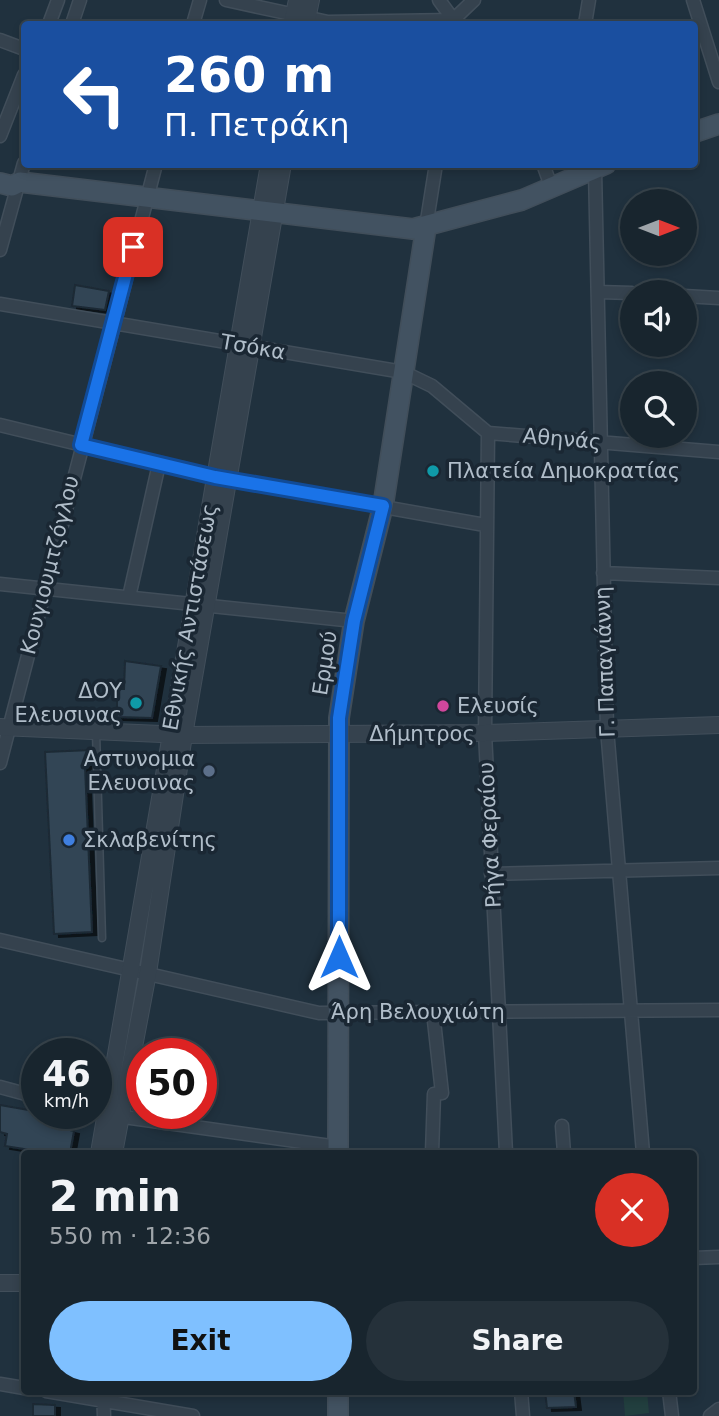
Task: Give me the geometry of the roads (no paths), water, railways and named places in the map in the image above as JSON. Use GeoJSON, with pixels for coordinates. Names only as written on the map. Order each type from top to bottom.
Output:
{"type":"FeatureCollection","features":[{"type":"Feature","properties":{"kind":"main road"},"geometry":{"type":"LineString","coordinates":[[698,131],[719,124]]}},
{"type":"Feature","properties":{"kind":"main road"},"geometry":{"type":"LineString","coordinates":[[10,183],[426,228],[487,212],[552,189],[598,168]]}},
{"type":"Feature","properties":{"kind":"main road","name":"Ερμού"},"geometry":{"type":"LineString","coordinates":[[338,1150],[339,734],[354,621],[383,506],[426,228]]}},
{"type":"Feature","properties":{"kind":"main road"},"geometry":{"type":"LineString","coordinates":[[338,1395],[338,1416]]}},
{"type":"Feature","properties":{"kind":"street"},"geometry":{"type":"LineString","coordinates":[[50,21],[58,0]]}},
{"type":"Feature","properties":{"kind":"street"},"geometry":{"type":"LineString","coordinates":[[73,21],[80,0]]}},
{"type":"Feature","properties":{"kind":"street"},"geometry":{"type":"LineString","coordinates":[[194,21],[200,0]]}},
{"type":"Feature","properties":{"kind":"street"},"geometry":{"type":"LineString","coordinates":[[226,0],[300,21]]}},
{"type":"Feature","properties":{"kind":"street"},"geometry":{"type":"LineString","coordinates":[[297,0],[300,21]]}},
{"type":"Feature","properties":{"kind":"street"},"geometry":{"type":"LineString","coordinates":[[300,21],[311,0]]}},
{"type":"Feature","properties":{"kind":"street"},"geometry":{"type":"LineString","coordinates":[[439,0],[454,21]]}},
{"type":"Feature","properties":{"kind":"street"},"geometry":{"type":"LineString","coordinates":[[456,21],[474,0]]}},
{"type":"Feature","properties":{"kind":"street"},"geometry":{"type":"LineString","coordinates":[[586,21],[589,0]]}},
{"type":"Feature","properties":{"kind":"street"},"geometry":{"type":"LineString","coordinates":[[693,0],[719,82]]}},
{"type":"Feature","properties":{"kind":"street"},"geometry":{"type":"LineString","coordinates":[[0,40],[21,47]]}},
{"type":"Feature","properties":{"kind":"street"},"geometry":{"type":"LineString","coordinates":[[0,136],[21,83]]}},
{"type":"Feature","properties":{"kind":"street"},"geometry":{"type":"LineString","coordinates":[[0,250],[10,183],[21,167]]}},
{"type":"Feature","properties":{"kind":"street","name":"Κουγιουμτζόγλου"},"geometry":{"type":"LineString","coordinates":[[0,762],[4,727],[44,588],[155,168]]}},
{"type":"Feature","properties":{"kind":"street","name":"Εθνικής Αντιστάσεως"},"geometry":{"type":"LineString","coordinates":[[112,1089],[130,970],[222,478],[267,212],[269,168]]}},
{"type":"Feature","properties":{"kind":"street","name":"Εθνικής Αντιστάσεως"},"geometry":{"type":"LineString","coordinates":[[267,212],[282,168]]}},
{"type":"Feature","properties":{"kind":"street"},"geometry":{"type":"LineString","coordinates":[[426,228],[435,168]]}},
{"type":"Feature","properties":{"kind":"street"},"geometry":{"type":"LineString","coordinates":[[544,168],[552,189]]}},
{"type":"Feature","properties":{"kind":"street","name":"Γ. Παπαγιάννη"},"geometry":{"type":"LineString","coordinates":[[602,168],[598,292],[607,729],[643,1150]]}},
{"type":"Feature","properties":{"kind":"street"},"geometry":{"type":"LineString","coordinates":[[598,292],[620,293]]}},
{"type":"Feature","properties":{"kind":"street"},"geometry":{"type":"LineString","coordinates":[[697,297],[719,298]]}},
{"type":"Feature","properties":{"kind":"street","name":"Τσόκα"},"geometry":{"type":"LineString","coordinates":[[0,303],[403,372],[432,386],[488,433]]}},
{"type":"Feature","properties":{"kind":"street"},"geometry":{"type":"LineString","coordinates":[[0,425],[222,478],[485,525]]}},
{"type":"Feature","properties":{"kind":"street","name":"Αθηνάς"},"geometry":{"type":"LineString","coordinates":[[488,433],[719,452]]}},
{"type":"Feature","properties":{"kind":"street","name":"Ρήγα Φεραίου"},"geometry":{"type":"LineString","coordinates":[[488,433],[485,733],[506,1150]]}},
{"type":"Feature","properties":{"kind":"street"},"geometry":{"type":"LineString","coordinates":[[129,597],[159,464]]}},
{"type":"Feature","properties":{"kind":"street"},"geometry":{"type":"LineString","coordinates":[[603,573],[719,578]]}},
{"type":"Feature","properties":{"kind":"street"},"geometry":{"type":"LineString","coordinates":[[0,584],[354,621]]}},
{"type":"Feature","properties":{"kind":"street","name":"Δήμητρος"},"geometry":{"type":"LineString","coordinates":[[4,727],[176,735],[485,733],[719,725]]}},
{"type":"Feature","properties":{"kind":"street","name":"Εθνικής Αντιστάσεως"},"geometry":{"type":"LineString","coordinates":[[112,1102],[148,973],[176,735]]}},
{"type":"Feature","properties":{"kind":"street"},"geometry":{"type":"LineString","coordinates":[[491,874],[719,868]]}},
{"type":"Feature","properties":{"kind":"street","name":"Άρη Βελουχιώτη"},"geometry":{"type":"LineString","coordinates":[[0,940],[319,1013],[719,1010]]}},
{"type":"Feature","properties":{"kind":"street"},"geometry":{"type":"LineString","coordinates":[[432,1150],[434,1094],[442,1093],[433,1013]]}},
{"type":"Feature","properties":{"kind":"street"},"geometry":{"type":"LineString","coordinates":[[0,1087],[21,1093]]}},
{"type":"Feature","properties":{"kind":"street"},"geometry":{"type":"LineString","coordinates":[[112,1117],[338,1150]]}},
{"type":"Feature","properties":{"kind":"street"},"geometry":{"type":"LineString","coordinates":[[562,1126],[564,1150]]}},
{"type":"Feature","properties":{"kind":"street","name":"Εθνικής Αντιστάσεως"},"geometry":{"type":"LineString","coordinates":[[100,1150],[105,1129]]}},
{"type":"Feature","properties":{"kind":"street","name":"Εθνικής Αντιστάσεως"},"geometry":{"type":"LineString","coordinates":[[110,1129],[114,1150]]}},
{"type":"Feature","properties":{"kind":"street"},"geometry":{"type":"LineString","coordinates":[[697,1258],[719,1257]]}},
{"type":"Feature","properties":{"kind":"street"},"geometry":{"type":"LineString","coordinates":[[0,1283],[21,1283]]}},
{"type":"Feature","properties":{"kind":"street"},"geometry":{"type":"LineString","coordinates":[[0,1384],[21,1388]]}},
{"type":"Feature","properties":{"kind":"street"},"geometry":{"type":"LineString","coordinates":[[521,1395],[523,1416]]}},
{"type":"Feature","properties":{"kind":"street"},"geometry":{"type":"LineString","coordinates":[[669,1395],[672,1416]]}},
{"type":"Feature","properties":{"kind":"street"},"geometry":{"type":"LineString","coordinates":[[104,1416],[104,1396],[193,1416]]}},
{"type":"Feature","properties":{"kind":"street"},"geometry":{"type":"LineString","coordinates":[[710,1416],[719,1409]]}},
{"type":"Feature","properties":{"kind":"lane"},"geometry":{"type":"LineString","coordinates":[[96,730],[102,938]]}},
{"type":"Feature","properties":{"kind":"place","name":"Πλατεία Δημοκρατίας"},"geometry":{"type":"Point","coordinates":[433,471]}},
{"type":"Feature","properties":{"kind":"place","name":"ΔΟΥ Ελευσινας"},"geometry":{"type":"Point","coordinates":[136,703]}},
{"type":"Feature","properties":{"kind":"place","name":"Ελευσίς"},"geometry":{"type":"Point","coordinates":[443,706]}},
{"type":"Feature","properties":{"kind":"place","name":"Αστυνομια Ελευσινας"},"geometry":{"type":"Point","coordinates":[209,771]}},
{"type":"Feature","properties":{"kind":"place","name":"Σκλαβενίτης"},"geometry":{"type":"Point","coordinates":[69,840]}}]}
